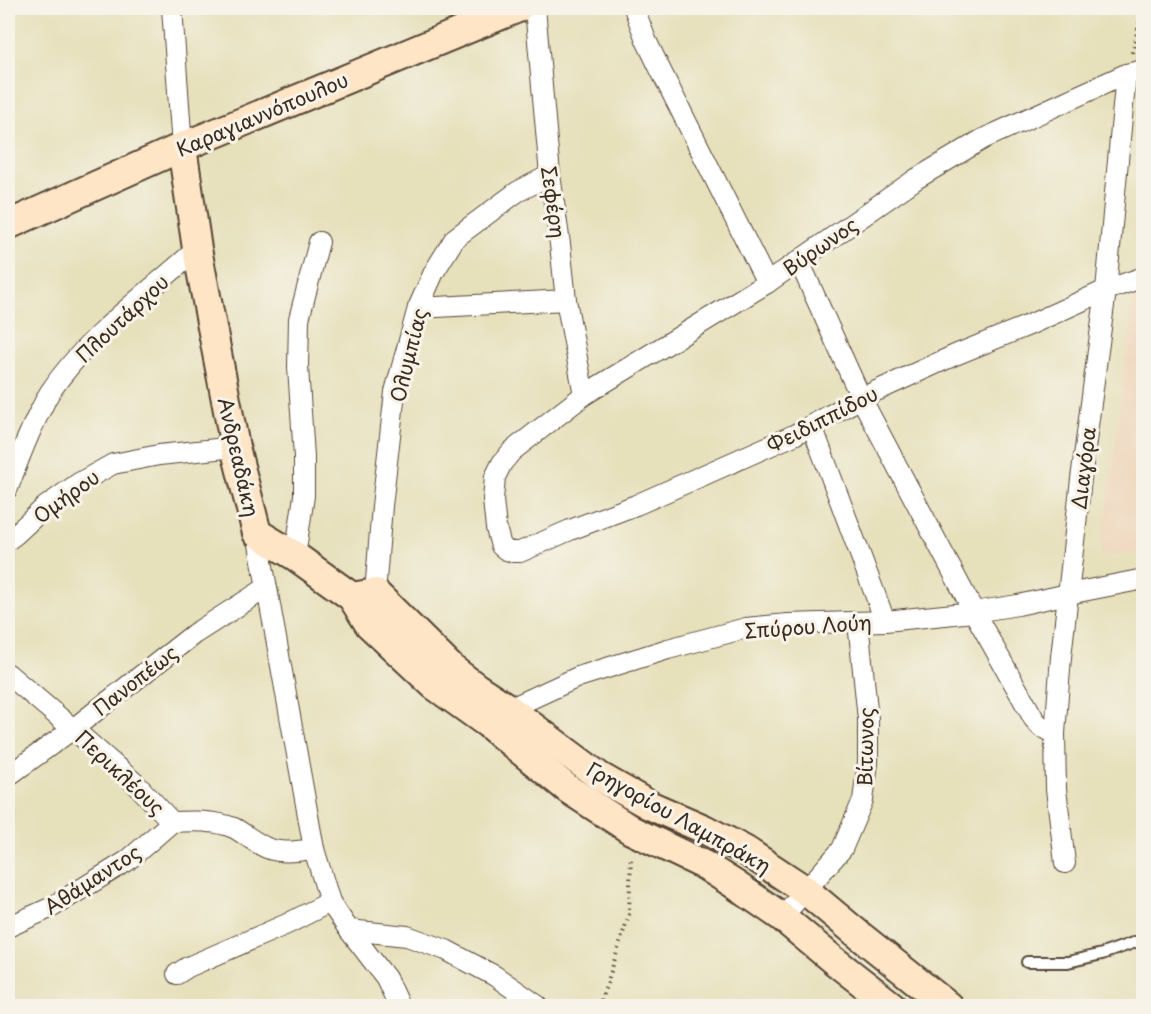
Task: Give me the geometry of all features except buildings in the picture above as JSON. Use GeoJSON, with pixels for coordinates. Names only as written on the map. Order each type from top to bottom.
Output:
{"type":"FeatureCollection","features":[{"type":"Feature","properties":{"kind":"street","name":"Ανδρεαδάκη"},"geometry":{"type":"LineString","coordinates":[[171,8],[182,147],[196,249],[235,447],[257,533],[314,849],[330,903],[386,978],[399,1006]]}},
{"type":"Feature","properties":{"kind":"street","name":"Καραγιαννόπουλου"},"geometry":{"type":"LineString","coordinates":[[8,225],[182,147],[518,8]]}},
{"type":"Feature","properties":{"kind":"street","name":"Σεφέρη"},"geometry":{"type":"LineString","coordinates":[[535,8],[550,175],[566,300],[584,395]]}},
{"type":"Feature","properties":{"kind":"street"},"geometry":{"type":"LineString","coordinates":[[634,8],[659,67],[767,283]]}},
{"type":"Feature","properties":{"kind":"street","name":"Βύρωνος"},"geometry":{"type":"LineString","coordinates":[[501,546],[496,528],[493,500],[495,477],[502,463],[513,451],[584,395],[767,283],[916,179],[983,139],[1135,72]]}},
{"type":"Feature","properties":{"kind":"street","name":"Διαγόρα"},"geometry":{"type":"LineString","coordinates":[[1065,863],[1056,789],[1055,733],[1061,657],[1081,479],[1135,72]]}},
{"type":"Feature","properties":{"kind":"street","name":"Ολυμπίας"},"geometry":{"type":"LineString","coordinates":[[364,595],[382,506],[395,392],[418,308],[434,272],[455,238],[517,192],[550,175]]}},
{"type":"Feature","properties":{"kind":"street"},"geometry":{"type":"LineString","coordinates":[[295,556],[304,496],[304,457],[298,367],[299,319],[319,242]]}},
{"type":"Feature","properties":{"kind":"street","name":"Πλουτάρχου"},"geometry":{"type":"LineString","coordinates":[[9,481],[49,393],[80,353],[196,249]]}},
{"type":"Feature","properties":{"kind":"street"},"geometry":{"type":"LineString","coordinates":[[799,261],[861,398],[974,612],[1034,719],[1041,727],[1055,733]]}},
{"type":"Feature","properties":{"kind":"street","name":"Φειδιππίδου"},"geometry":{"type":"LineString","coordinates":[[501,546],[506,550],[520,552],[636,505],[812,426],[861,398],[1106,290],[1143,277]]}},
{"type":"Feature","properties":{"kind":"street"},"geometry":{"type":"LineString","coordinates":[[418,308],[566,300]]}},
{"type":"Feature","properties":{"kind":"street"},"geometry":{"type":"LineString","coordinates":[[812,426],[885,621]]}},
{"type":"Feature","properties":{"kind":"street","name":"Ομήρου"},"geometry":{"type":"LineString","coordinates":[[8,540],[45,507],[79,483],[112,464],[159,455],[235,447]]}},
{"type":"Feature","properties":{"kind":"street","name":"Γρηγορίου Λαμπράκη"},"geometry":{"type":"LineString","coordinates":[[257,533],[364,595],[477,688],[498,716],[568,789],[631,831],[704,865],[782,917],[892,1006]]}},
{"type":"Feature","properties":{"kind":"street","name":"Σπύρου Λούη"},"geometry":{"type":"LineString","coordinates":[[498,716],[578,677],[746,628],[788,624],[885,621],[974,612],[1142,583]]}},
{"type":"Feature","properties":{"kind":"street","name":"Πανοπέως"},"geometry":{"type":"LineString","coordinates":[[8,776],[74,729],[194,634],[266,588]]}},
{"type":"Feature","properties":{"kind":"street","name":"Γρηγορίου Λαμπράκη"},"geometry":{"type":"LineString","coordinates":[[364,595],[369,624],[434,685],[498,716],[649,805],[704,829],[746,851],[805,890],[948,1006]]}},
{"type":"Feature","properties":{"kind":"street","name":"Βίτωνος"},"geometry":{"type":"LineString","coordinates":[[782,917],[842,849],[863,800],[868,763],[868,719],[858,622]]}},
{"type":"Feature","properties":{"kind":"street","name":"Περικλέους"},"geometry":{"type":"LineString","coordinates":[[8,674],[135,783],[172,822],[214,823],[232,827],[266,848],[279,851],[314,849]]}},
{"type":"Feature","properties":{"kind":"street","name":"Αθάμαντος"},"geometry":{"type":"LineString","coordinates":[[8,927],[52,907],[127,861],[172,822]]}},
{"type":"Feature","properties":{"kind":"street"},"geometry":{"type":"LineString","coordinates":[[177,974],[330,903]]}},
{"type":"Feature","properties":{"kind":"street"},"geometry":{"type":"LineString","coordinates":[[349,930],[407,936],[446,950],[495,976],[538,1006]]}},
{"type":"Feature","properties":{"kind":"lane"},"geometry":{"type":"LineString","coordinates":[[1027,962],[1068,962],[1102,954],[1143,939]]}},
{"type":"Feature","properties":{"kind":"path"},"geometry":{"type":"LineString","coordinates":[[1135,72],[1143,8]]}},
{"type":"Feature","properties":{"kind":"path"},"geometry":{"type":"LineString","coordinates":[[598,1006],[629,914],[631,831]]}},
{"type":"Feature","properties":{"kind":"shaded area"},"geometry":{"type":"Polygon","coordinates":[[[1143,299],[1143,553],[1101,555],[1134,301],[1143,299]]]}}]}
